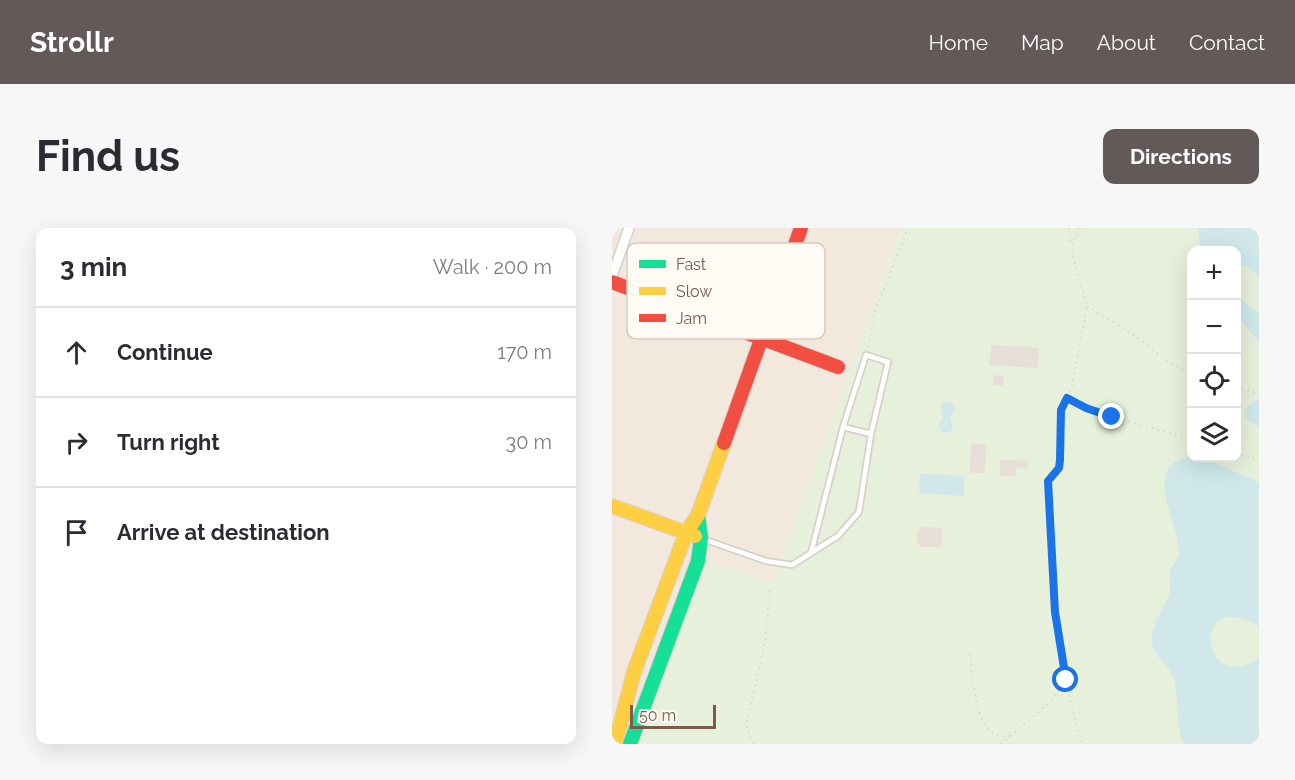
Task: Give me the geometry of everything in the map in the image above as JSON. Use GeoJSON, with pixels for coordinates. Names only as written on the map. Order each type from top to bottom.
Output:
{"type":"FeatureCollection","features":[{"type":"Feature","properties":{"kind":"street"},"geometry":{"type":"LineString","coordinates":[[612,276],[630,228]]}},
{"type":"Feature","properties":{"kind":"street"},"geometry":{"type":"LineString","coordinates":[[796,243],[801,228]]}},
{"type":"Feature","properties":{"kind":"street"},"geometry":{"type":"LineString","coordinates":[[612,282],[627,288]]}},
{"type":"Feature","properties":{"kind":"street"},"geometry":{"type":"LineString","coordinates":[[615,744],[616,721],[686,533],[698,515],[761,339]]}},
{"type":"Feature","properties":{"kind":"street"},"geometry":{"type":"LineString","coordinates":[[764,339],[838,367]]}},
{"type":"Feature","properties":{"kind":"street"},"geometry":{"type":"LineString","coordinates":[[613,509],[701,538]]}},
{"type":"Feature","properties":{"kind":"street"},"geometry":{"type":"LineString","coordinates":[[630,744],[698,561],[701,538],[698,515]]}},
{"type":"Feature","properties":{"kind":"lane"},"geometry":{"type":"LineString","coordinates":[[701,538],[766,561],[792,564],[811,553],[838,536],[859,512],[871,434],[888,362],[866,355],[843,427],[811,553]]}},
{"type":"Feature","properties":{"kind":"lane"},"geometry":{"type":"LineString","coordinates":[[843,427],[871,434]]}},
{"type":"Feature","properties":{"kind":"path"},"geometry":{"type":"LineString","coordinates":[[866,355],[875,312],[909,228]]}},
{"type":"Feature","properties":{"kind":"path"},"geometry":{"type":"LineString","coordinates":[[1069,228],[1072,252],[1087,306],[1074,374],[1061,410],[1059,468],[1048,481],[1053,594],[1066,680],[1082,744]]}},
{"type":"Feature","properties":{"kind":"path"},"geometry":{"type":"LineString","coordinates":[[1072,252],[1074,239],[1080,228]]}},
{"type":"Feature","properties":{"kind":"path"},"geometry":{"type":"LineString","coordinates":[[1241,302],[1246,298]]}},
{"type":"Feature","properties":{"kind":"path"},"geometry":{"type":"LineString","coordinates":[[1087,306],[1131,333],[1172,364],[1187,370]]}},
{"type":"Feature","properties":{"kind":"path"},"geometry":{"type":"LineString","coordinates":[[1241,389],[1258,394]]}},
{"type":"Feature","properties":{"kind":"path"},"geometry":{"type":"LineString","coordinates":[[1067,398],[1095,411],[1187,438]]}},
{"type":"Feature","properties":{"kind":"path"},"geometry":{"type":"LineString","coordinates":[[1241,455],[1259,460]]}},
{"type":"Feature","properties":{"kind":"path"},"geometry":{"type":"LineString","coordinates":[[754,744],[746,725],[765,642],[770,589]]}},
{"type":"Feature","properties":{"kind":"path"},"geometry":{"type":"LineString","coordinates":[[970,653],[974,693],[984,724],[991,735],[997,738],[1011,736]]}},
{"type":"Feature","properties":{"kind":"path"},"geometry":{"type":"LineString","coordinates":[[1001,744],[1050,702],[1066,680]]}},
{"type":"Feature","properties":{"kind":"shaded area"},"geometry":{"type":"Polygon","coordinates":[[[612,228],[1259,228],[1259,744],[612,744],[612,228]]]}},
{"type":"Feature","properties":{"kind":"green space"},"geometry":{"type":"Polygon","coordinates":[[[901,228],[1259,228],[1259,744],[638,744],[707,560],[773,582],[901,228]]]}},
{"type":"Feature","properties":{"kind":"water"},"geometry":{"type":"Polygon","coordinates":[[[1198,228],[1259,228],[1259,276],[1245,265],[1241,267],[1241,246],[1200,246],[1198,228]]]}},
{"type":"Feature","properties":{"kind":"water"},"geometry":{"type":"Polygon","coordinates":[[[1241,297],[1249,307],[1259,312],[1259,342],[1241,321],[1241,297]]]}},
{"type":"Feature","properties":{"kind":"water"},"geometry":{"type":"Polygon","coordinates":[[[1259,399],[1259,426],[1248,421],[1244,413],[1249,404],[1259,399]]]}},
{"type":"Feature","properties":{"kind":"water"},"geometry":{"type":"Polygon","coordinates":[[[945,402],[952,403],[955,410],[950,417],[953,429],[948,433],[941,432],[938,425],[943,418],[940,406],[945,402]]]}},
{"type":"Feature","properties":{"kind":"water"},"geometry":{"type":"Polygon","coordinates":[[[1187,457],[1187,462],[1210,462],[1259,482],[1259,626],[1236,617],[1221,619],[1213,629],[1211,642],[1215,655],[1225,664],[1239,666],[1259,658],[1259,744],[1184,744],[1179,726],[1173,677],[1153,647],[1152,635],[1170,591],[1170,570],[1179,552],[1164,484],[1166,472],[1174,463],[1187,457]]]}},
{"type":"Feature","properties":{"kind":"water"},"geometry":{"type":"Polygon","coordinates":[[[920,474],[965,476],[963,496],[919,493],[920,474]]]}},
{"type":"Feature","properties":{"kind":"building"},"geometry":{"type":"Polygon","coordinates":[[[991,345],[1039,348],[1037,368],[989,365],[991,345]]]}},
{"type":"Feature","properties":{"kind":"building"},"geometry":{"type":"Polygon","coordinates":[[[994,375],[1004,376],[1003,386],[993,385],[994,375]]]}},
{"type":"Feature","properties":{"kind":"building"},"geometry":{"type":"Polygon","coordinates":[[[971,444],[986,444],[985,473],[970,473],[971,444]]]}},
{"type":"Feature","properties":{"kind":"building"},"geometry":{"type":"Polygon","coordinates":[[[1000,460],[1028,461],[1027,468],[1016,467],[1015,476],[1000,476],[1000,460]]]}},
{"type":"Feature","properties":{"kind":"building"},"geometry":{"type":"Polygon","coordinates":[[[921,527],[942,528],[941,547],[921,547],[917,543],[917,531],[921,527]]]}},
{"type":"Feature","properties":{"kind":"traffic: fast"},"geometry":{"type":"LineString","coordinates":[[630,744],[698,561],[701,538],[698,515]]}},
{"type":"Feature","properties":{"kind":"traffic: slow"},"geometry":{"type":"LineString","coordinates":[[615,744],[634,672],[686,533],[698,515],[724,443]]}},
{"type":"Feature","properties":{"kind":"traffic: slow"},"geometry":{"type":"LineString","coordinates":[[612,506],[695,536]]}},
{"type":"Feature","properties":{"kind":"traffic: jam"},"geometry":{"type":"LineString","coordinates":[[796,243],[801,228]]}},
{"type":"Feature","properties":{"kind":"traffic: jam"},"geometry":{"type":"LineString","coordinates":[[612,282],[627,288]]}},
{"type":"Feature","properties":{"kind":"traffic: jam"},"geometry":{"type":"LineString","coordinates":[[724,443],[761,339]]}},
{"type":"Feature","properties":{"kind":"traffic: jam"},"geometry":{"type":"LineString","coordinates":[[764,339],[838,367]]}},
{"type":"Feature","properties":{"kind":"route"},"geometry":{"type":"LineString","coordinates":[[1066,680],[1055,612],[1048,481],[1059,468],[1061,410],[1067,398],[1086,408],[1112,417]]}}]}
